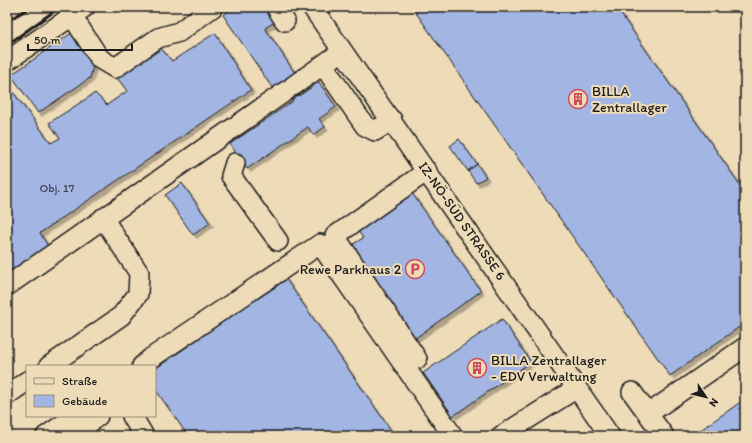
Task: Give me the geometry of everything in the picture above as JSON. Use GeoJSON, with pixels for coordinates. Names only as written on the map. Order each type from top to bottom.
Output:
{"type":"FeatureCollection","features":[{"type":"Feature","properties":{"kind":"street"},"geometry":{"type":"LineString","coordinates":[[7,61],[78,12],[100,59],[115,68],[158,38],[179,32],[213,7]]}},
{"type":"Feature","properties":{"kind":"street","name":"IZ-NÖ-SÜD STRASSE 6"},"geometry":{"type":"LineString","coordinates":[[312,7],[392,120],[610,436]]}},
{"type":"Feature","properties":{"kind":"street"},"geometry":{"type":"LineString","coordinates":[[7,286],[343,51]]}},
{"type":"Feature","properties":{"kind":"street"},"geometry":{"type":"LineString","coordinates":[[323,65],[365,126],[375,131],[392,120]]}},
{"type":"Feature","properties":{"kind":"street"},"geometry":{"type":"LineString","coordinates":[[235,163],[231,176],[278,241]]}},
{"type":"Feature","properties":{"kind":"street"},"geometry":{"type":"LineString","coordinates":[[417,359],[335,236],[427,171]]}},
{"type":"Feature","properties":{"kind":"street"},"geometry":{"type":"LineString","coordinates":[[50,365],[121,316],[138,294],[139,273],[103,218]]}},
{"type":"Feature","properties":{"kind":"street"},"geometry":{"type":"LineString","coordinates":[[143,365],[150,358],[320,244],[454,436]]}},
{"type":"Feature","properties":{"kind":"street"},"geometry":{"type":"LineString","coordinates":[[648,414],[745,347]]}},
{"type":"Feature","properties":{"kind":"street"},"geometry":{"type":"LineString","coordinates":[[7,395],[26,382]]}},
{"type":"Feature","properties":{"kind":"street"},"geometry":{"type":"LineString","coordinates":[[501,436],[577,388]]}},
{"type":"Feature","properties":{"kind":"street"},"geometry":{"type":"LineString","coordinates":[[632,392],[664,436]]}},
{"type":"Feature","properties":{"kind":"street"},"geometry":{"type":"LineString","coordinates":[[46,436],[74,417]]}},
{"type":"Feature","properties":{"kind":"street"},"geometry":{"type":"LineString","coordinates":[[73,436],[97,417]]}},
{"type":"Feature","properties":{"kind":"street"},"geometry":{"type":"LineString","coordinates":[[133,417],[144,436]]}},
{"type":"Feature","properties":{"kind":"building"},"geometry":{"type":"Polygon","coordinates":[[[234,7],[269,7],[278,20],[265,28],[295,73],[287,78],[299,96],[319,82],[336,107],[319,119],[325,127],[313,135],[308,127],[247,169],[230,144],[293,101],[281,83],[273,89],[223,15],[234,7]]]}},
{"type":"Feature","properties":{"kind":"building","name":"BILLA Zentrallager"},"geometry":{"type":"Polygon","coordinates":[[[412,7],[616,7],[745,192],[745,323],[670,376],[412,7]]]}},
{"type":"Feature","properties":{"kind":"building"},"geometry":{"type":"Polygon","coordinates":[[[73,32],[94,62],[90,78],[38,113],[11,75],[73,32]]]}},
{"type":"Feature","properties":{"kind":"building"},"geometry":{"type":"Polygon","coordinates":[[[215,33],[251,90],[40,233],[48,246],[7,274],[7,84],[51,143],[60,138],[49,123],[95,93],[107,105],[127,91],[115,75],[158,45],[172,61],[215,33]]]}},
{"type":"Feature","properties":{"kind":"building"},"geometry":{"type":"Polygon","coordinates":[[[459,139],[477,164],[468,171],[450,146],[459,139]]]}},
{"type":"Feature","properties":{"kind":"building"},"geometry":{"type":"Polygon","coordinates":[[[477,164],[486,177],[476,183],[468,171],[477,164]]]}},
{"type":"Feature","properties":{"kind":"building"},"geometry":{"type":"Polygon","coordinates":[[[182,183],[210,223],[193,235],[165,195],[182,183]]]}},
{"type":"Feature","properties":{"kind":"building","name":"Rewe Parkhaus 2"},"geometry":{"type":"Polygon","coordinates":[[[412,193],[481,291],[414,339],[350,246],[363,238],[358,231],[412,193]]]}},
{"type":"Feature","properties":{"kind":"building"},"geometry":{"type":"Polygon","coordinates":[[[286,278],[395,436],[188,436],[156,390],[156,368],[286,278]]]}},
{"type":"Feature","properties":{"kind":"building","name":"BILLA Zentrallager - EDV Verwaltung"},"geometry":{"type":"Polygon","coordinates":[[[502,319],[531,362],[453,416],[423,373],[502,319]]]}},
{"type":"Feature","properties":{"kind":"building"},"geometry":{"type":"Polygon","coordinates":[[[742,401],[745,406],[745,436],[692,436],[742,401]]]}},
{"type":"Feature","properties":{"kind":"railway"},"geometry":{"type":"LineString","coordinates":[[7,21],[31,7]]}},
{"type":"Feature","properties":{"kind":"railway"},"geometry":{"type":"LineString","coordinates":[[7,45],[60,7]]}},
{"type":"Feature","properties":{"kind":"place","name":"BILLA Zentrallager"},"geometry":{"type":"Point","coordinates":[578,99]}},
{"type":"Feature","properties":{"kind":"place","name":"Rewe Parkhaus 2"},"geometry":{"type":"Point","coordinates":[415,269]}},
{"type":"Feature","properties":{"kind":"place","name":"BILLA Zentrallager - EDV Verwaltung"},"geometry":{"type":"Point","coordinates":[477,368]}}]}
